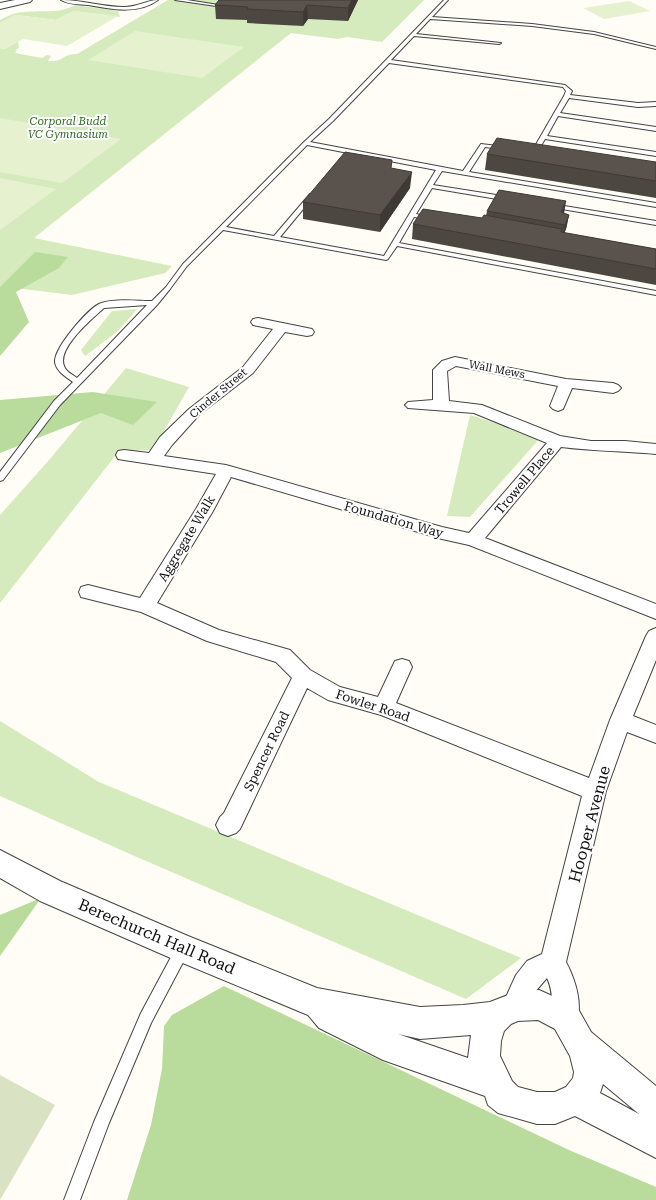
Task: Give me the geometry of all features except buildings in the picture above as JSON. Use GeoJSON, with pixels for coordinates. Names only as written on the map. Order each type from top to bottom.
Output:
{"type":"FeatureCollection","features":[{"type":"Feature","properties":{"kind":"street"},"geometry":{"type":"LineString","coordinates":[[0,6],[27,0]]}},
{"type":"Feature","properties":{"kind":"street"},"geometry":{"type":"LineString","coordinates":[[258,322],[307,332]]}},
{"type":"Feature","properties":{"kind":"street","name":"Cinder Street"},"geometry":{"type":"LineString","coordinates":[[154,459],[166,441],[194,412],[248,370],[282,327]]}},
{"type":"Feature","properties":{"kind":"street","name":"Wall Mews"},"geometry":{"type":"LineString","coordinates":[[441,405],[440,370],[447,364],[455,361],[566,383]]}},
{"type":"Feature","properties":{"kind":"street"},"geometry":{"type":"LineString","coordinates":[[558,406],[566,383],[613,388]]}},
{"type":"Feature","properties":{"kind":"street"},"geometry":{"type":"LineString","coordinates":[[414,405],[441,405],[477,408],[557,441]]}},
{"type":"Feature","properties":{"kind":"street","name":"Trowell Place"},"geometry":{"type":"LineString","coordinates":[[473,540],[557,441],[591,446],[625,446],[656,449]]}},
{"type":"Feature","properties":{"kind":"street","name":"Foundation Way"},"geometry":{"type":"LineString","coordinates":[[124,455],[226,470],[442,533],[473,540],[656,612]]}},
{"type":"Feature","properties":{"kind":"street","name":"Aggregate Walk"},"geometry":{"type":"LineString","coordinates":[[145,606],[204,511],[226,470]]}},
{"type":"Feature","properties":{"kind":"street","name":"Fowler Road"},"geometry":{"type":"LineString","coordinates":[[88,592],[145,606],[214,636],[283,656],[303,676],[335,694],[384,707],[595,791]]}},
{"type":"Feature","properties":{"kind":"street","name":"Hooper Avenue"},"geometry":{"type":"LineString","coordinates":[[553,963],[595,791],[620,720],[656,636]]}},
{"type":"Feature","properties":{"kind":"street"},"geometry":{"type":"LineString","coordinates":[[384,707],[402,666]]}},
{"type":"Feature","properties":{"kind":"street","name":"Spencer Road"},"geometry":{"type":"LineString","coordinates":[[228,825],[232,821],[303,676]]}},
{"type":"Feature","properties":{"kind":"street"},"geometry":{"type":"LineString","coordinates":[[620,720],[656,734]]}},
{"type":"Feature","properties":{"kind":"street","name":"Berechurch Hall Road"},"geometry":{"type":"LineString","coordinates":[[0,863],[28,880],[184,949],[316,1003],[420,1024],[463,1021],[505,1012],[518,1006],[539,1005],[573,1030],[656,1107]]}},
{"type":"Feature","properties":{"kind":"street"},"geometry":{"type":"LineString","coordinates":[[553,963],[563,982],[573,1030],[590,1072],[586,1085],[577,1099],[555,1108],[536,1108],[510,1101],[500,1093],[484,1057],[485,1041],[491,1022],[505,1012],[536,970],[553,963]]}},
{"type":"Feature","properties":{"kind":"street","name":"Berechurch Hall Road"},"geometry":{"type":"LineString","coordinates":[[316,1003],[330,1017],[394,1049],[495,1083]]}},
{"type":"Feature","properties":{"kind":"street"},"geometry":{"type":"LineString","coordinates":[[577,1099],[656,1141]]}},
{"type":"Feature","properties":{"kind":"lane"},"geometry":{"type":"LineString","coordinates":[[63,0],[73,3],[128,8],[143,7],[156,0]]}},
{"type":"Feature","properties":{"kind":"lane"},"geometry":{"type":"LineString","coordinates":[[178,0],[223,6]]}},
{"type":"Feature","properties":{"kind":"lane"},"geometry":{"type":"LineString","coordinates":[[0,478],[57,403],[168,288],[184,266],[306,143],[331,120],[446,0]]}},
{"type":"Feature","properties":{"kind":"lane"},"geometry":{"type":"LineString","coordinates":[[429,18],[532,25],[594,33],[656,48]]}},
{"type":"Feature","properties":{"kind":"lane"},"geometry":{"type":"LineString","coordinates":[[414,35],[499,43]]}},
{"type":"Feature","properties":{"kind":"lane"},"geometry":{"type":"LineString","coordinates":[[388,61],[565,86],[569,90],[534,153]]}},
{"type":"Feature","properties":{"kind":"lane"},"geometry":{"type":"LineString","coordinates":[[566,96],[638,104],[656,104]]}},
{"type":"Feature","properties":{"kind":"lane"},"geometry":{"type":"LineString","coordinates":[[556,114],[656,129]]}},
{"type":"Feature","properties":{"kind":"lane"},"geometry":{"type":"LineString","coordinates":[[543,137],[656,154]]}},
{"type":"Feature","properties":{"kind":"lane"},"geometry":{"type":"LineString","coordinates":[[306,143],[440,169],[656,205]]}},
{"type":"Feature","properties":{"kind":"lane"},"geometry":{"type":"LineString","coordinates":[[465,173],[483,145],[512,150]]}},
{"type":"Feature","properties":{"kind":"lane"},"geometry":{"type":"LineString","coordinates":[[346,158],[351,152]]}},
{"type":"Feature","properties":{"kind":"lane"},"geometry":{"type":"LineString","coordinates":[[527,152],[542,154]]}},
{"type":"Feature","properties":{"kind":"lane"},"geometry":{"type":"LineString","coordinates":[[222,228],[386,258],[440,169]]}},
{"type":"Feature","properties":{"kind":"lane"},"geometry":{"type":"LineString","coordinates":[[430,186],[516,200]]}},
{"type":"Feature","properties":{"kind":"lane"},"geometry":{"type":"LineString","coordinates":[[275,238],[315,192]]}},
{"type":"Feature","properties":{"kind":"lane"},"geometry":{"type":"LineString","coordinates":[[547,205],[656,223]]}},
{"type":"Feature","properties":{"kind":"lane"},"geometry":{"type":"LineString","coordinates":[[412,215],[436,219]]}},
{"type":"Feature","properties":{"kind":"lane"},"geometry":{"type":"LineString","coordinates":[[395,244],[656,293]]}},
{"type":"Feature","properties":{"kind":"lane"},"geometry":{"type":"LineString","coordinates":[[78,382],[61,369],[59,364],[59,353],[70,337],[101,306],[107,304],[154,303]]}},
{"type":"Feature","properties":{"kind":"lane"},"geometry":{"type":"LineString","coordinates":[[72,1200],[102,1122],[146,1018],[184,949]]}},
{"type":"Feature","properties":{"kind":"green space","name":"Corporal Budd VC Gymnasium"},"geometry":{"type":"Polygon","coordinates":[[[168,0],[424,0],[382,42],[347,37],[338,39],[291,33],[34,238],[172,266],[165,273],[72,295],[7,287],[0,291],[0,48],[5,49],[18,41],[19,48],[15,50],[17,50],[15,53],[42,58],[47,55],[51,56],[48,61],[56,61],[72,54],[77,54],[168,0]]]}},
{"type":"Feature","properties":{"kind":"green space"},"geometry":{"type":"Polygon","coordinates":[[[629,1],[650,11],[604,19],[583,8],[629,1]]]}},
{"type":"Feature","properties":{"kind":"green space"},"geometry":{"type":"Polygon","coordinates":[[[76,5],[118,11],[120,17],[74,11],[56,20],[16,15],[0,23],[0,20],[12,14],[31,11],[57,11],[76,5]]]}},
{"type":"Feature","properties":{"kind":"green space"},"geometry":{"type":"Polygon","coordinates":[[[74,11],[118,16],[67,46],[23,39],[5,49],[0,48],[0,23],[16,15],[56,20],[74,11]]]}},
{"type":"Feature","properties":{"kind":"green space"},"geometry":{"type":"Polygon","coordinates":[[[135,31],[244,47],[202,78],[88,60],[135,31]]]}},
{"type":"Feature","properties":{"kind":"green space"},"geometry":{"type":"Polygon","coordinates":[[[0,118],[121,139],[62,183],[0,172],[0,118]]]}},
{"type":"Feature","properties":{"kind":"green space"},"geometry":{"type":"Polygon","coordinates":[[[0,178],[56,189],[0,230],[0,178]]]}},
{"type":"Feature","properties":{"kind":"green space"},"geometry":{"type":"Polygon","coordinates":[[[35,252],[68,257],[59,268],[16,292],[29,322],[0,356],[0,287],[35,252]]]}},
{"type":"Feature","properties":{"kind":"green space"},"geometry":{"type":"Polygon","coordinates":[[[137,309],[118,331],[85,356],[81,350],[112,311],[137,309]]]}},
{"type":"Feature","properties":{"kind":"green space"},"geometry":{"type":"Polygon","coordinates":[[[126,368],[189,387],[153,450],[119,451],[0,603],[0,515],[50,459],[126,368]]]}},
{"type":"Feature","properties":{"kind":"green space"},"geometry":{"type":"Polygon","coordinates":[[[93,392],[157,402],[133,425],[101,413],[0,453],[0,400],[93,392]]]}},
{"type":"Feature","properties":{"kind":"green space"},"geometry":{"type":"Polygon","coordinates":[[[470,415],[541,437],[470,517],[447,516],[470,415]]]}},
{"type":"Feature","properties":{"kind":"green space"},"geometry":{"type":"Polygon","coordinates":[[[0,721],[99,782],[521,958],[466,999],[139,858],[0,796],[0,721]]]}},
{"type":"Feature","properties":{"kind":"green space"},"geometry":{"type":"Polygon","coordinates":[[[41,898],[0,956],[0,915],[41,898]]]}},
{"type":"Feature","properties":{"kind":"green space"},"geometry":{"type":"Polygon","coordinates":[[[224,986],[569,1150],[656,1187],[656,1200],[127,1200],[151,1125],[162,1069],[164,1026],[172,1015],[224,986]]]}},
{"type":"Feature","properties":{"kind":"green space"},"geometry":{"type":"Polygon","coordinates":[[[0,1075],[55,1105],[0,1200],[0,1075]]]}}]}
